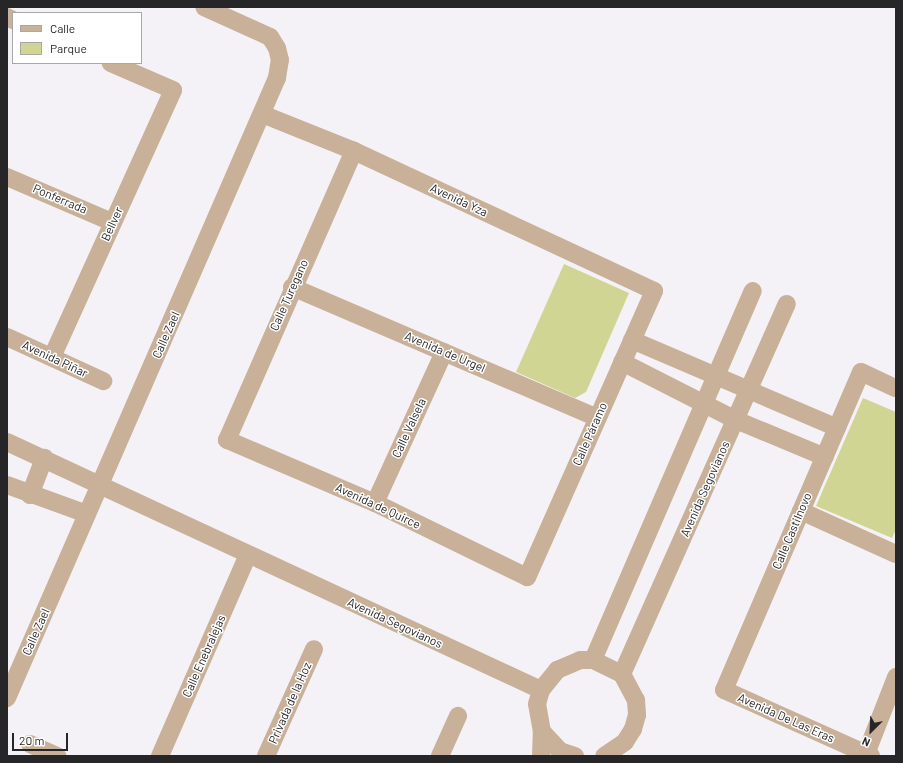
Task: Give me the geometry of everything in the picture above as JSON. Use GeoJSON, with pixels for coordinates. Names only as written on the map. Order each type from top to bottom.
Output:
{"type":"FeatureCollection","features":[{"type":"Feature","properties":{"kind":"street","name":"Calle Zael"},"geometry":{"type":"LineString","coordinates":[[7,698],[277,78],[280,60],[277,48],[270,37],[204,7]]}},
{"type":"Feature","properties":{"kind":"street","name":"Bellver"},"geometry":{"type":"LineString","coordinates":[[52,357],[173,90],[113,64]]}},
{"type":"Feature","properties":{"kind":"street","name":"Avenida Yza"},"geometry":{"type":"LineString","coordinates":[[262,114],[354,151],[654,291]]}},
{"type":"Feature","properties":{"kind":"street","name":"Calle Turegano"},"geometry":{"type":"LineString","coordinates":[[227,440],[292,287],[354,151]]}},
{"type":"Feature","properties":{"kind":"street","name":"Ponferrada"},"geometry":{"type":"LineString","coordinates":[[7,177],[112,222]]}},
{"type":"Feature","properties":{"kind":"street","name":"Avenida de Urgel"},"geometry":{"type":"LineString","coordinates":[[292,287],[597,418]]}},
{"type":"Feature","properties":{"kind":"street","name":"Calle Páramo"},"geometry":{"type":"LineString","coordinates":[[527,577],[654,291]]}},
{"type":"Feature","properties":{"kind":"street"},"geometry":{"type":"LineString","coordinates":[[593,660],[702,405],[753,291]]}},
{"type":"Feature","properties":{"kind":"street","name":"Avenida Segovianos"},"geometry":{"type":"LineString","coordinates":[[622,674],[787,304]]}},
{"type":"Feature","properties":{"kind":"street","name":"Avenida Piñar"},"geometry":{"type":"LineString","coordinates":[[7,337],[103,381]]}},
{"type":"Feature","properties":{"kind":"street"},"geometry":{"type":"LineString","coordinates":[[632,340],[750,389],[837,428]]}},
{"type":"Feature","properties":{"kind":"street","name":"Calle Valsela"},"geometry":{"type":"LineString","coordinates":[[375,503],[444,352]]}},
{"type":"Feature","properties":{"kind":"street"},"geometry":{"type":"LineString","coordinates":[[622,362],[702,405],[825,457]]}},
{"type":"Feature","properties":{"kind":"street","name":"Calle Castilnovo"},"geometry":{"type":"LineString","coordinates":[[724,690],[861,372],[896,388]]}},
{"type":"Feature","properties":{"kind":"street","name":"Avenida de Quirce"},"geometry":{"type":"LineString","coordinates":[[227,440],[375,503],[527,577]]}},
{"type":"Feature","properties":{"kind":"street","name":"Avenida Segovianos"},"geometry":{"type":"LineString","coordinates":[[7,442],[541,690]]}},
{"type":"Feature","properties":{"kind":"street"},"geometry":{"type":"LineString","coordinates":[[30,495],[44,458]]}},
{"type":"Feature","properties":{"kind":"street"},"geometry":{"type":"LineString","coordinates":[[7,485],[30,495],[87,514]]}},
{"type":"Feature","properties":{"kind":"street"},"geometry":{"type":"LineString","coordinates":[[801,511],[896,554]]}},
{"type":"Feature","properties":{"kind":"street","name":"Calle Enebralejas"},"geometry":{"type":"LineString","coordinates":[[160,756],[248,555]]}},
{"type":"Feature","properties":{"kind":"street","name":"Privada de la Hoz"},"geometry":{"type":"LineString","coordinates":[[266,756],[314,649]]}},
{"type":"Feature","properties":{"kind":"street"},"geometry":{"type":"LineString","coordinates":[[541,756],[542,732],[537,704],[541,690],[557,670],[580,660],[593,660],[622,674],[631,686],[636,715],[625,742],[604,756]]}},
{"type":"Feature","properties":{"kind":"street"},"geometry":{"type":"LineString","coordinates":[[868,755],[896,677]]}},
{"type":"Feature","properties":{"kind":"street","name":"Avenida De Las Eras"},"geometry":{"type":"LineString","coordinates":[[724,690],[868,755]]}},
{"type":"Feature","properties":{"kind":"street"},"geometry":{"type":"LineString","coordinates":[[440,756],[458,716]]}},
{"type":"Feature","properties":{"kind":"street"},"geometry":{"type":"LineString","coordinates":[[542,732],[560,751],[575,756]]}},
{"type":"Feature","properties":{"kind":"street"},"geometry":{"type":"LineString","coordinates":[[30,744],[57,756]]}},
{"type":"Feature","properties":{"kind":"green space"},"geometry":{"type":"Polygon","coordinates":[[[564,264],[629,293],[586,392],[575,398],[516,372],[564,264]]]}},
{"type":"Feature","properties":{"kind":"green space"},"geometry":{"type":"Polygon","coordinates":[[[863,398],[896,412],[896,529],[892,538],[816,506],[863,398]]]}}]}
